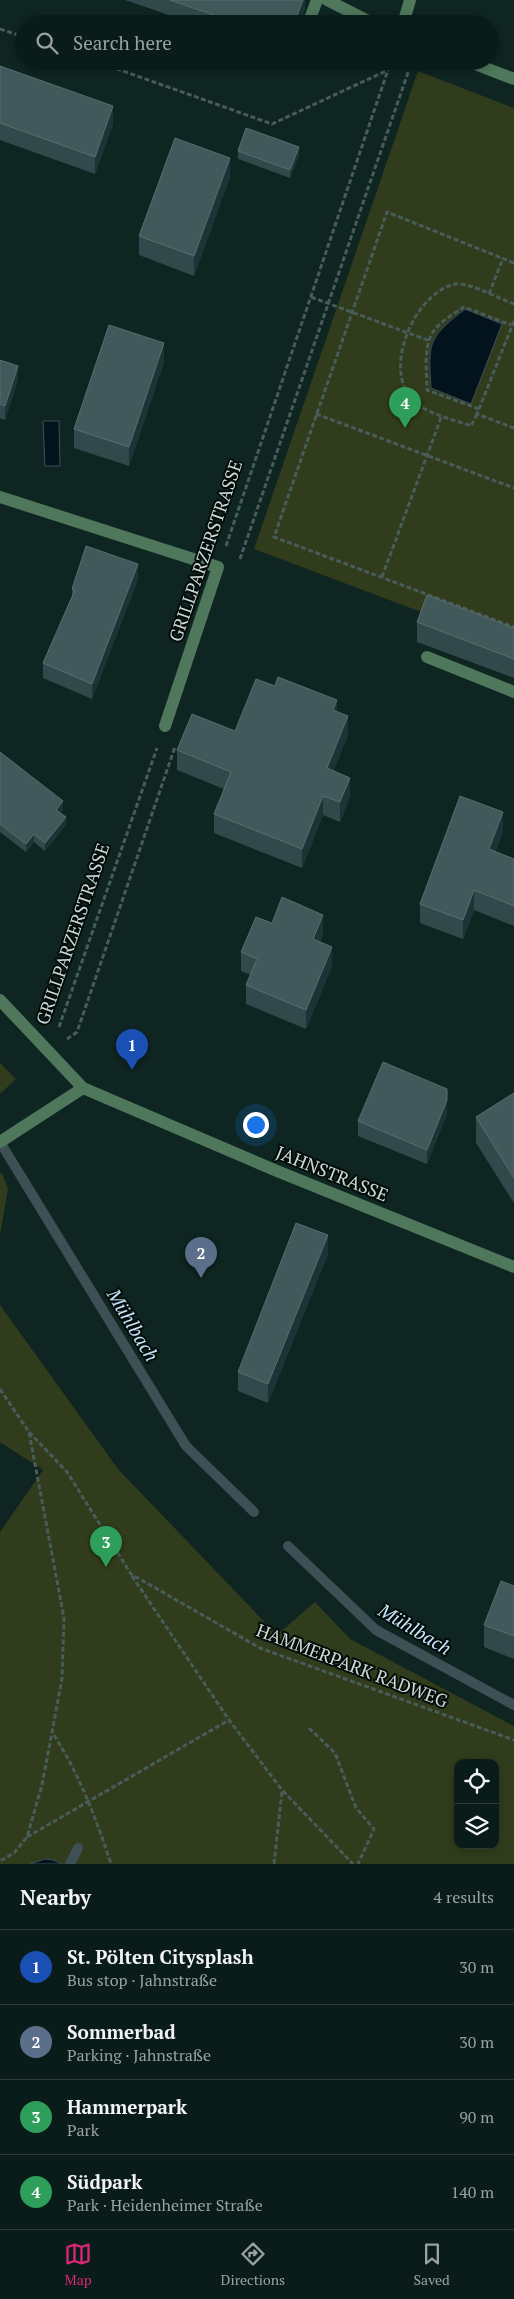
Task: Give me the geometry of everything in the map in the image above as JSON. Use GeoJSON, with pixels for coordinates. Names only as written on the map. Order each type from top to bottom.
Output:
{"type":"FeatureCollection","features":[{"type":"Feature","properties":{"kind":"street"},"geometry":{"type":"LineString","coordinates":[[311,15],[317,0]]}},
{"type":"Feature","properties":{"kind":"street"},"geometry":{"type":"LineString","coordinates":[[327,0],[356,15]]}},
{"type":"Feature","properties":{"kind":"street"},"geometry":{"type":"LineString","coordinates":[[406,15],[410,0]]}},
{"type":"Feature","properties":{"kind":"street"},"geometry":{"type":"LineString","coordinates":[[490,70],[514,79]]}},
{"type":"Feature","properties":{"kind":"street"},"geometry":{"type":"LineString","coordinates":[[0,497],[218,567]]}},
{"type":"Feature","properties":{"kind":"street","name":"GRILLPARZERSTRASSE"},"geometry":{"type":"LineString","coordinates":[[165,726],[218,567]]}},
{"type":"Feature","properties":{"kind":"street"},"geometry":{"type":"LineString","coordinates":[[427,657],[514,692]]}},
{"type":"Feature","properties":{"kind":"street","name":"JAHNSTRASSE"},"geometry":{"type":"LineString","coordinates":[[0,1000],[83,1088],[277,1171],[514,1267]]}},
{"type":"Feature","properties":{"kind":"street"},"geometry":{"type":"LineString","coordinates":[[0,1142],[83,1088]]}},
{"type":"Feature","properties":{"kind":"path"},"geometry":{"type":"LineString","coordinates":[[0,29],[15,34]]}},
{"type":"Feature","properties":{"kind":"path"},"geometry":{"type":"LineString","coordinates":[[120,70],[272,124],[386,70]]}},
{"type":"Feature","properties":{"kind":"path","name":"GRILLPARZERSTRASSE"},"geometry":{"type":"LineString","coordinates":[[218,567],[388,70]]}},
{"type":"Feature","properties":{"kind":"path"},"geometry":{"type":"LineString","coordinates":[[514,263],[387,212],[274,537],[514,627]]}},
{"type":"Feature","properties":{"kind":"path"},"geometry":{"type":"LineString","coordinates":[[489,294],[503,258]]}},
{"type":"Feature","properties":{"kind":"path"},"geometry":{"type":"LineString","coordinates":[[514,304],[457,284],[438,292],[418,311],[407,332],[400,357],[402,382],[410,398],[419,406],[471,426],[514,320]]}},
{"type":"Feature","properties":{"kind":"path"},"geometry":{"type":"LineString","coordinates":[[311,297],[430,341]]}},
{"type":"Feature","properties":{"kind":"path"},"geometry":{"type":"LineString","coordinates":[[478,409],[427,390],[426,353],[430,341],[435,329],[464,307],[511,325]]}},
{"type":"Feature","properties":{"kind":"path"},"geometry":{"type":"LineString","coordinates":[[316,414],[514,488]]}},
{"type":"Feature","properties":{"kind":"path"},"geometry":{"type":"LineString","coordinates":[[477,414],[514,428]]}},
{"type":"Feature","properties":{"kind":"path"},"geometry":{"type":"LineString","coordinates":[[382,577],[442,415]]}},
{"type":"Feature","properties":{"kind":"path","name":"GRILLPARZERSTRASSE"},"geometry":{"type":"LineString","coordinates":[[50,1051],[165,726]]}},
{"type":"Feature","properties":{"kind":"path"},"geometry":{"type":"LineString","coordinates":[[0,1389],[29,1432],[64,1618],[62,1671],[53,1735],[40,1794],[27,1837]]}},
{"type":"Feature","properties":{"kind":"path","name":"HAMMERPARK RADWEG"},"geometry":{"type":"LineString","coordinates":[[29,1432],[67,1472],[131,1574],[260,1648],[514,1740]]}},
{"type":"Feature","properties":{"kind":"path"},"geometry":{"type":"LineString","coordinates":[[131,1574],[229,1720],[282,1790],[353,1864]]}},
{"type":"Feature","properties":{"kind":"path"},"geometry":{"type":"LineString","coordinates":[[0,1861],[14,1853],[27,1837],[89,1799],[229,1720]]}},
{"type":"Feature","properties":{"kind":"path"},"geometry":{"type":"LineString","coordinates":[[309,1728],[335,1753],[356,1808],[374,1829],[358,1864]]}},
{"type":"Feature","properties":{"kind":"path"},"geometry":{"type":"LineString","coordinates":[[53,1735],[71,1762],[89,1799],[111,1864]]}},
{"type":"Feature","properties":{"kind":"path"},"geometry":{"type":"LineString","coordinates":[[274,1864],[282,1790]]}},
{"type":"Feature","properties":{"kind":"green space"},"geometry":{"type":"Polygon","coordinates":[[[418,71],[514,108],[514,647],[254,549],[418,71]]]}},
{"type":"Feature","properties":{"kind":"green space"},"geometry":{"type":"Polygon","coordinates":[[[0,1063],[16,1079],[0,1094],[0,1063]]]}},
{"type":"Feature","properties":{"kind":"green space"},"geometry":{"type":"Polygon","coordinates":[[[2,1173],[8,1189],[0,1235],[0,1174],[2,1173]]]}},
{"type":"Feature","properties":{"kind":"green space"},"geometry":{"type":"Polygon","coordinates":[[[0,1305],[118,1469],[277,1635],[315,1602],[350,1639],[514,1726],[514,1864],[0,1864],[0,1532],[43,1470],[0,1442],[0,1305]]]}},
{"type":"Feature","properties":{"kind":"water"},"geometry":{"type":"Polygon","coordinates":[[[465,309],[502,324],[471,404],[431,388],[430,360],[433,342],[444,327],[465,309]]]}},
{"type":"Feature","properties":{"kind":"water"},"geometry":{"type":"Polygon","coordinates":[[[43,421],[59,421],[60,466],[45,466],[43,421]]]}},
{"type":"Feature","properties":{"kind":"water"},"geometry":{"type":"Polygon","coordinates":[[[45,1859],[53,1860],[62,1864],[30,1864],[45,1859]]]}},
{"type":"Feature","properties":{"kind":"building"},"geometry":{"type":"Polygon","coordinates":[[[170,0],[303,0],[297,15],[214,15],[170,0]]]}},
{"type":"Feature","properties":{"kind":"building"},"geometry":{"type":"Polygon","coordinates":[[[0,66],[113,106],[95,157],[0,123],[0,66]]]}},
{"type":"Feature","properties":{"kind":"building"},"geometry":{"type":"Polygon","coordinates":[[[246,128],[299,147],[290,170],[238,151],[246,128]]]}},
{"type":"Feature","properties":{"kind":"building"},"geometry":{"type":"Polygon","coordinates":[[[175,138],[230,158],[194,256],[139,236],[175,138]]]}},
{"type":"Feature","properties":{"kind":"building"},"geometry":{"type":"Polygon","coordinates":[[[109,325],[164,343],[129,447],[74,429],[109,325]]]}},
{"type":"Feature","properties":{"kind":"building"},"geometry":{"type":"Polygon","coordinates":[[[0,360],[18,366],[5,406],[0,404],[0,360]]]}},
{"type":"Feature","properties":{"kind":"building"},"geometry":{"type":"Polygon","coordinates":[[[86,546],[138,564],[92,684],[43,663],[75,590],[72,589],[86,546]]]}},
{"type":"Feature","properties":{"kind":"building"},"geometry":{"type":"Polygon","coordinates":[[[427,595],[514,628],[514,659],[417,622],[427,595]]]}},
{"type":"Feature","properties":{"kind":"building"},"geometry":{"type":"Polygon","coordinates":[[[278,677],[337,700],[333,710],[348,716],[327,768],[350,778],[340,802],[323,796],[302,849],[214,814],[231,772],[177,750],[192,714],[235,731],[256,679],[275,686],[278,677]]]}},
{"type":"Feature","properties":{"kind":"building"},"geometry":{"type":"Polygon","coordinates":[[[0,752],[63,801],[56,810],[66,817],[45,843],[34,834],[26,844],[0,824],[0,752]]]}},
{"type":"Feature","properties":{"kind":"building"},"geometry":{"type":"Polygon","coordinates":[[[460,796],[503,812],[489,849],[514,859],[514,906],[474,890],[463,920],[420,904],[460,796]]]}},
{"type":"Feature","properties":{"kind":"building"},"geometry":{"type":"Polygon","coordinates":[[[282,897],[323,915],[313,939],[332,947],[306,1010],[246,985],[257,959],[241,952],[256,917],[272,923],[282,897]]]}},
{"type":"Feature","properties":{"kind":"building"},"geometry":{"type":"Polygon","coordinates":[[[383,1062],[447,1089],[447,1100],[427,1150],[358,1121],[383,1062]]]}},
{"type":"Feature","properties":{"kind":"building"},"geometry":{"type":"Polygon","coordinates":[[[514,1093],[514,1178],[476,1117],[514,1093]]]}},
{"type":"Feature","properties":{"kind":"building"},"geometry":{"type":"Polygon","coordinates":[[[296,1223],[328,1235],[268,1384],[238,1372],[296,1223]]]}},
{"type":"Feature","properties":{"kind":"building"},"geometry":{"type":"Polygon","coordinates":[[[501,1581],[514,1586],[514,1636],[484,1625],[501,1581]]]}},
{"type":"Feature","properties":{"kind":"waterway","name":"Mühlbach"},"geometry":{"type":"LineString","coordinates":[[0,1142],[186,1446],[254,1512]]}},
{"type":"Feature","properties":{"kind":"waterway","name":"Mühlbach"},"geometry":{"type":"LineString","coordinates":[[288,1546],[376,1630],[514,1705]]}},
{"type":"Feature","properties":{"kind":"waterway"},"geometry":{"type":"LineString","coordinates":[[70,1864],[78,1848]]}},
{"type":"Feature","properties":{"kind":"place","name":"Südpark"},"geometry":{"type":"Point","coordinates":[405,428]}},
{"type":"Feature","properties":{"kind":"place","name":"St. Pölten Citysplash"},"geometry":{"type":"Point","coordinates":[132,1070]}},
{"type":"Feature","properties":{"kind":"place","name":"Sommerbad"},"geometry":{"type":"Point","coordinates":[201,1278]}},
{"type":"Feature","properties":{"kind":"place","name":"Hammerpark"},"geometry":{"type":"Point","coordinates":[106,1567]}}]}
